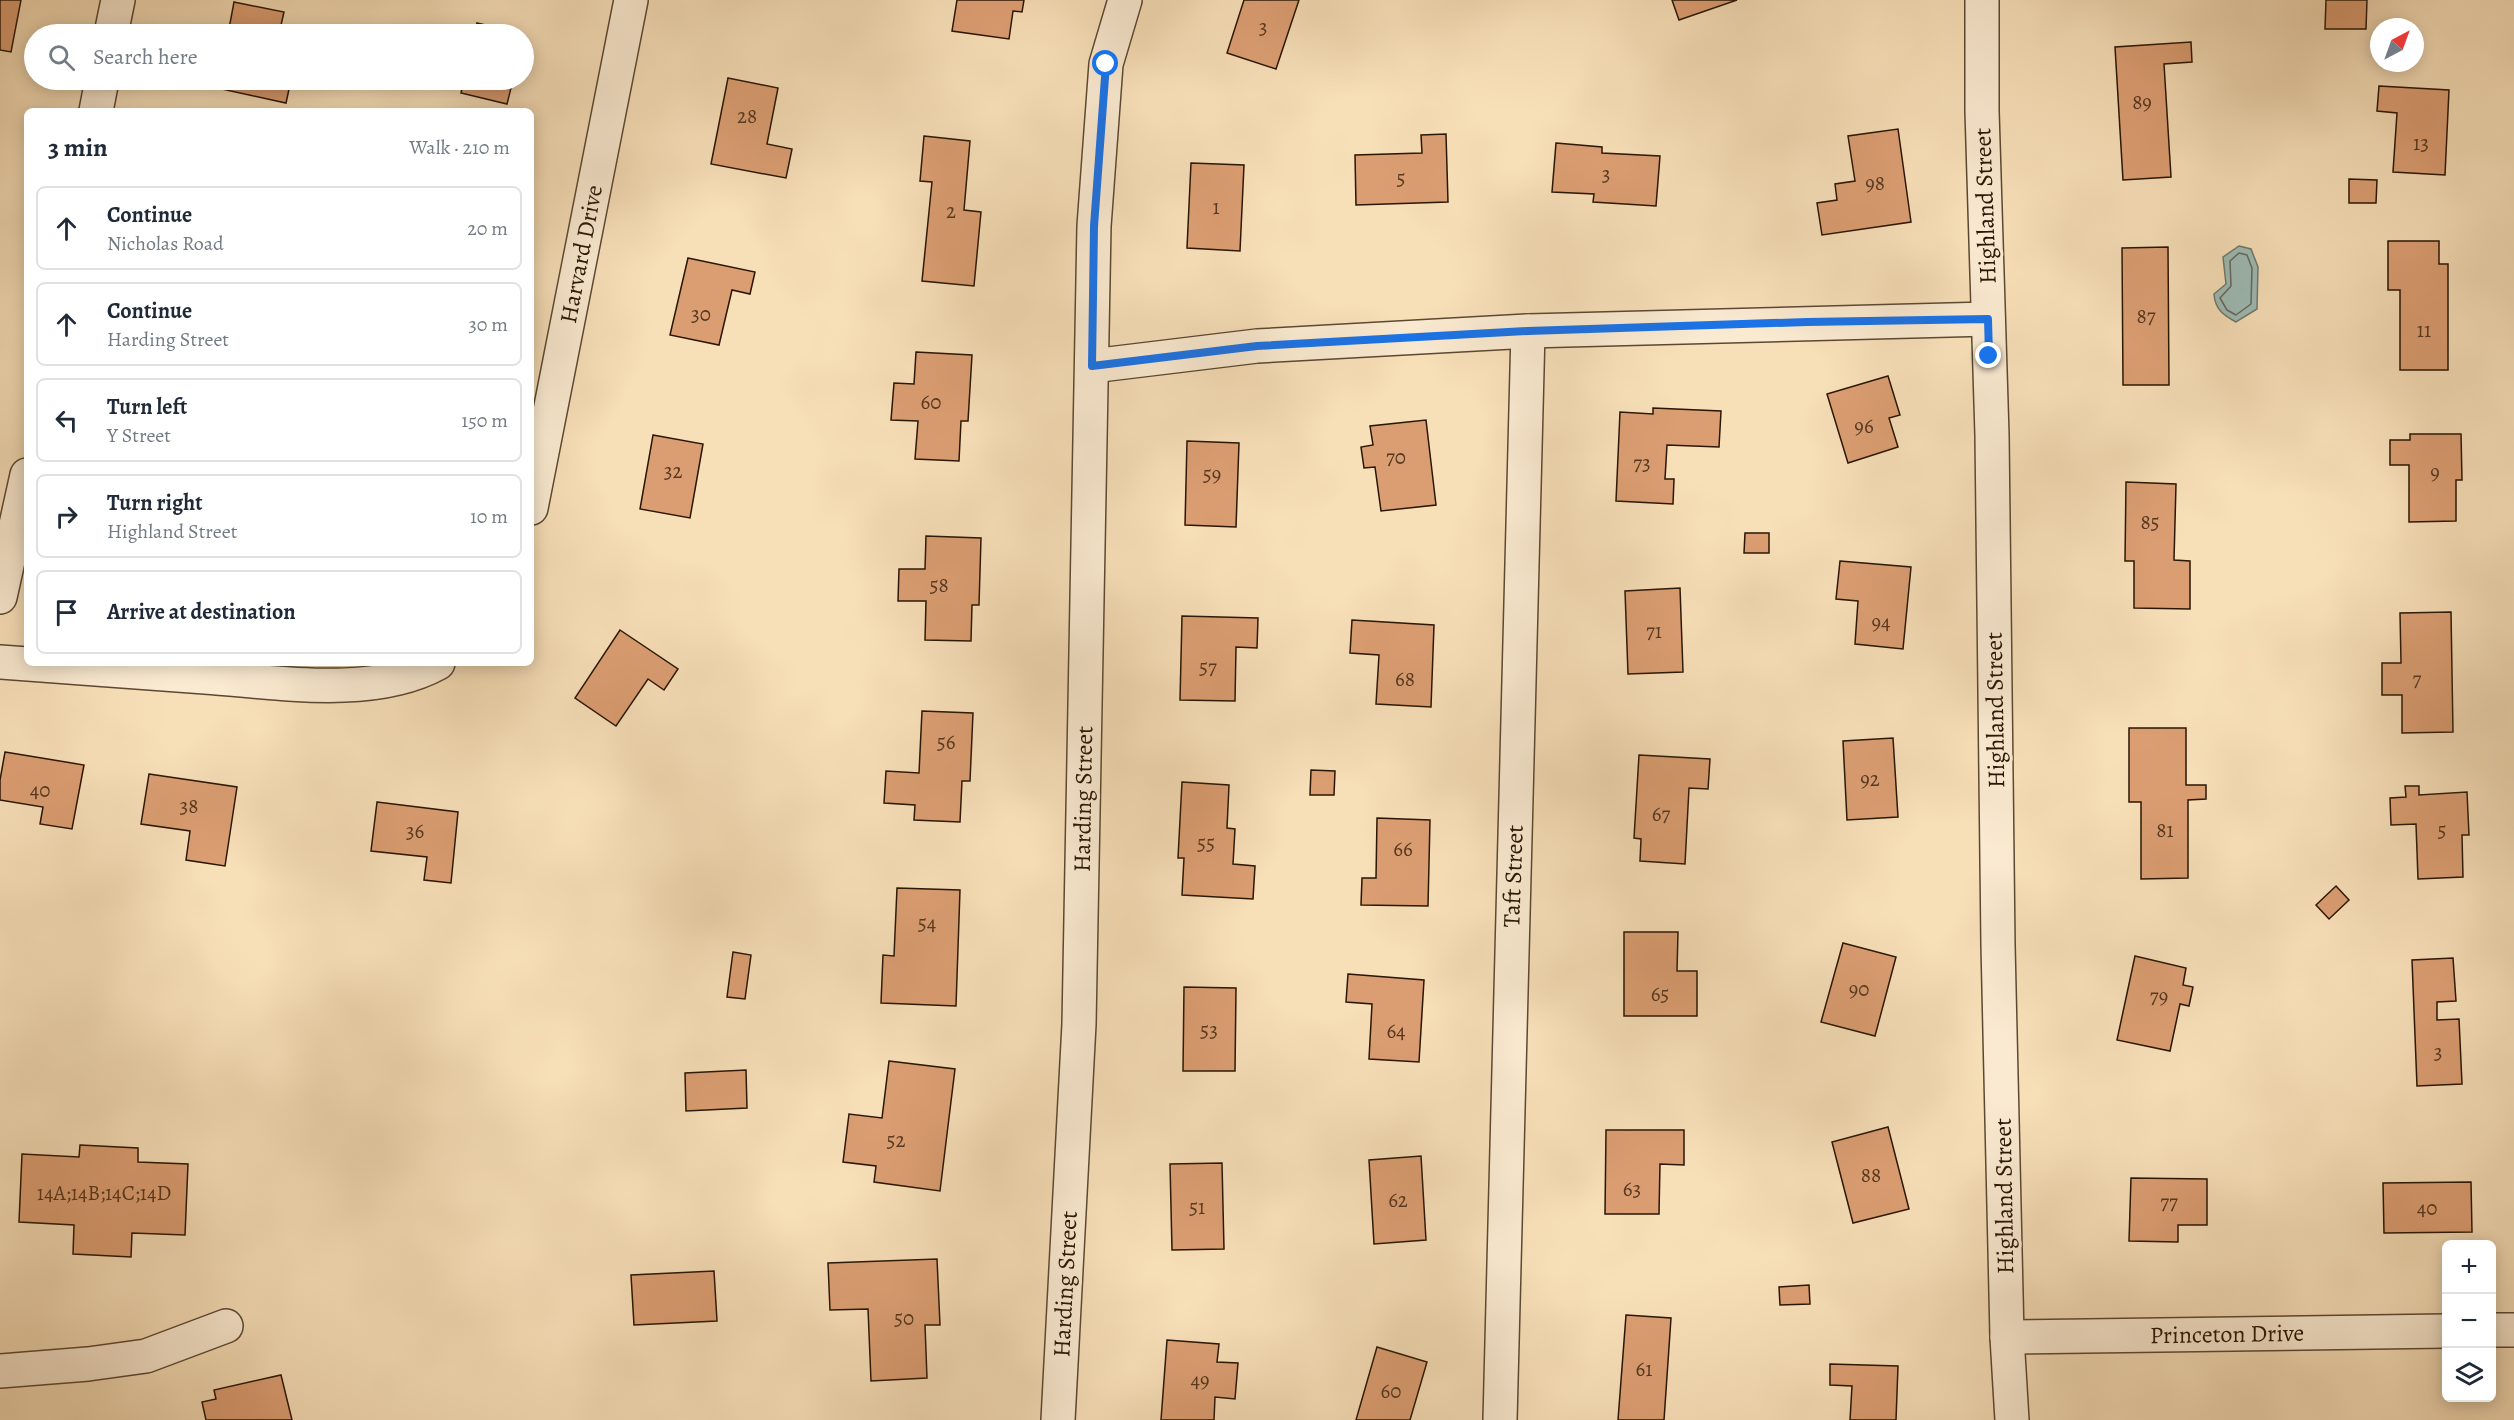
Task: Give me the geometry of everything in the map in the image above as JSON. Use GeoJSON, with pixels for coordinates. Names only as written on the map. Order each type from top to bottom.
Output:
{"type":"FeatureCollection","features":[{"type":"Feature","properties":{"kind":"street"},"geometry":{"type":"LineString","coordinates":[[113,24],[118,0]]}},
{"type":"Feature","properties":{"kind":"street","name":"Harvard Drive"},"geometry":{"type":"LineString","coordinates":[[534,492],[631,0]]}},
{"type":"Feature","properties":{"kind":"street","name":"Harding Street"},"geometry":{"type":"LineString","coordinates":[[1058,1420],[1079,1024],[1094,226],[1106,64],[1125,0]]}},
{"type":"Feature","properties":{"kind":"street","name":"Highland Street"},"geometry":{"type":"LineString","coordinates":[[1982,0],[1982,111],[2007,1337],[2012,1420]]}},
{"type":"Feature","properties":{"kind":"street"},"geometry":{"type":"LineString","coordinates":[[97,108],[100,90]]}},
{"type":"Feature","properties":{"kind":"street"},"geometry":{"type":"LineString","coordinates":[[1092,366],[1257,346],[1528,331],[1988,319]]}},
{"type":"Feature","properties":{"kind":"street","name":"Taft Street"},"geometry":{"type":"LineString","coordinates":[[1500,1420],[1528,331]]}},
{"type":"Feature","properties":{"kind":"street"},"geometry":{"type":"LineString","coordinates":[[0,597],[24,489]]}},
{"type":"Feature","properties":{"kind":"street"},"geometry":{"type":"LineString","coordinates":[[0,662],[24,664]]}},
{"type":"Feature","properties":{"kind":"street"},"geometry":{"type":"LineString","coordinates":[[55,666],[317,685],[376,682],[419,674],[433,666]]}},
{"type":"Feature","properties":{"kind":"street"},"geometry":{"type":"LineString","coordinates":[[0,1371],[88,1364],[146,1356],[226,1326]]}},
{"type":"Feature","properties":{"kind":"street"},"geometry":{"type":"LineString","coordinates":[[2496,1330],[2514,1330]]}},
{"type":"Feature","properties":{"kind":"street","name":"Princeton Drive"},"geometry":{"type":"LineString","coordinates":[[2007,1337],[2442,1331]]}},
{"type":"Feature","properties":{"kind":"water"},"geometry":{"type":"Polygon","coordinates":[[[2239,246],[2251,249],[2258,267],[2257,309],[2236,322],[2220,311],[2214,294],[2226,284],[2223,257],[2239,246]]]}},
{"type":"Feature","properties":{"kind":"building"},"geometry":{"type":"Polygon","coordinates":[[[0,0],[21,0],[11,52],[0,50],[0,0]]]}},
{"type":"Feature","properties":{"kind":"building"},"geometry":{"type":"Polygon","coordinates":[[[957,0],[1024,0],[1022,12],[1013,11],[1009,39],[952,31],[957,0]]]}},
{"type":"Feature","properties":{"kind":"building"},"geometry":{"type":"Polygon","coordinates":[[[1244,0],[1299,0],[1276,69],[1227,53],[1244,0]]]}},
{"type":"Feature","properties":{"kind":"building"},"geometry":{"type":"Polygon","coordinates":[[[1672,0],[1737,0],[1679,20],[1672,0]]]}},
{"type":"Feature","properties":{"kind":"building"},"geometry":{"type":"Polygon","coordinates":[[[2326,0],[2367,0],[2366,29],[2325,29],[2326,0]]]}},
{"type":"Feature","properties":{"kind":"building"},"geometry":{"type":"Polygon","coordinates":[[[234,2],[284,12],[281,24],[230,24],[234,2]]]}},
{"type":"Feature","properties":{"kind":"building"},"geometry":{"type":"Polygon","coordinates":[[[2191,42],[2192,62],[2164,64],[2171,177],[2123,180],[2115,47],[2191,42]]]}},
{"type":"Feature","properties":{"kind":"building"},"geometry":{"type":"Polygon","coordinates":[[[728,78],[778,88],[767,144],[792,149],[786,178],[711,164],[728,78]]]}},
{"type":"Feature","properties":{"kind":"building"},"geometry":{"type":"Polygon","coordinates":[[[2379,86],[2449,90],[2445,175],[2393,172],[2397,113],[2377,111],[2379,86]]]}},
{"type":"Feature","properties":{"kind":"building"},"geometry":{"type":"Polygon","coordinates":[[[226,90],[289,90],[286,103],[226,90]]]}},
{"type":"Feature","properties":{"kind":"building"},"geometry":{"type":"Polygon","coordinates":[[[462,90],[510,90],[507,104],[461,93],[462,90]]]}},
{"type":"Feature","properties":{"kind":"building"},"geometry":{"type":"Polygon","coordinates":[[[1898,129],[1911,222],[1822,235],[1817,203],[1837,200],[1835,184],[1855,181],[1848,136],[1898,129]]]}},
{"type":"Feature","properties":{"kind":"building"},"geometry":{"type":"Polygon","coordinates":[[[1446,134],[1448,202],[1356,205],[1355,155],[1422,153],[1421,135],[1446,134]]]}},
{"type":"Feature","properties":{"kind":"building"},"geometry":{"type":"Polygon","coordinates":[[[924,136],[970,141],[964,210],[981,212],[974,286],[922,281],[932,182],[920,181],[924,136]]]}},
{"type":"Feature","properties":{"kind":"building"},"geometry":{"type":"Polygon","coordinates":[[[1556,143],[1602,147],[1602,153],[1660,156],[1656,206],[1593,202],[1594,194],[1552,192],[1556,143]]]}},
{"type":"Feature","properties":{"kind":"building"},"geometry":{"type":"Polygon","coordinates":[[[1191,163],[1244,165],[1240,251],[1187,248],[1191,163]]]}},
{"type":"Feature","properties":{"kind":"building"},"geometry":{"type":"Polygon","coordinates":[[[2349,179],[2377,180],[2376,203],[2349,203],[2349,179]]]}},
{"type":"Feature","properties":{"kind":"building"},"geometry":{"type":"Polygon","coordinates":[[[2388,241],[2439,241],[2439,264],[2448,264],[2448,370],[2400,370],[2400,290],[2388,290],[2388,241]]]}},
{"type":"Feature","properties":{"kind":"building"},"geometry":{"type":"Polygon","coordinates":[[[2168,247],[2169,385],[2123,385],[2122,248],[2168,247]]]}},
{"type":"Feature","properties":{"kind":"building"},"geometry":{"type":"Polygon","coordinates":[[[688,258],[755,272],[750,294],[732,290],[719,345],[670,335],[688,258]]]}},
{"type":"Feature","properties":{"kind":"building"},"geometry":{"type":"Polygon","coordinates":[[[916,352],[972,355],[968,421],[961,421],[959,461],[915,459],[918,421],[891,420],[894,383],[914,384],[916,352]]]}},
{"type":"Feature","properties":{"kind":"building"},"geometry":{"type":"Polygon","coordinates":[[[1888,376],[1900,415],[1889,418],[1898,447],[1848,463],[1827,394],[1888,376]]]}},
{"type":"Feature","properties":{"kind":"building"},"geometry":{"type":"Polygon","coordinates":[[[1653,408],[1721,411],[1719,447],[1667,445],[1665,479],[1674,479],[1673,504],[1616,501],[1620,412],[1653,414],[1653,408]]]}},
{"type":"Feature","properties":{"kind":"building"},"geometry":{"type":"Polygon","coordinates":[[[1426,420],[1436,505],[1381,511],[1375,467],[1364,468],[1361,447],[1373,445],[1370,426],[1426,420]]]}},
{"type":"Feature","properties":{"kind":"building"},"geometry":{"type":"Polygon","coordinates":[[[2410,434],[2461,434],[2462,480],[2456,480],[2456,521],[2409,522],[2409,465],[2390,465],[2390,440],[2410,440],[2410,434]]]}},
{"type":"Feature","properties":{"kind":"building"},"geometry":{"type":"Polygon","coordinates":[[[653,435],[703,444],[690,518],[640,509],[653,435]]]}},
{"type":"Feature","properties":{"kind":"building"},"geometry":{"type":"Polygon","coordinates":[[[1187,441],[1239,443],[1236,527],[1185,525],[1187,441]]]}},
{"type":"Feature","properties":{"kind":"building"},"geometry":{"type":"Polygon","coordinates":[[[2126,482],[2176,484],[2174,560],[2190,561],[2190,609],[2134,608],[2134,561],[2125,561],[2126,482]]]}},
{"type":"Feature","properties":{"kind":"building"},"geometry":{"type":"Polygon","coordinates":[[[1745,533],[1769,533],[1769,553],[1744,553],[1745,533]]]}},
{"type":"Feature","properties":{"kind":"building"},"geometry":{"type":"Polygon","coordinates":[[[926,536],[981,538],[979,605],[972,605],[971,641],[925,640],[926,601],[898,601],[899,569],[925,569],[926,536]]]}},
{"type":"Feature","properties":{"kind":"building"},"geometry":{"type":"Polygon","coordinates":[[[1840,561],[1911,567],[1903,649],[1855,644],[1858,601],[1836,599],[1840,561]]]}},
{"type":"Feature","properties":{"kind":"building"},"geometry":{"type":"Polygon","coordinates":[[[1680,588],[1683,672],[1628,674],[1625,591],[1680,588]]]}},
{"type":"Feature","properties":{"kind":"building"},"geometry":{"type":"Polygon","coordinates":[[[2451,612],[2453,732],[2402,733],[2402,695],[2382,695],[2382,663],[2401,663],[2400,613],[2451,612]]]}},
{"type":"Feature","properties":{"kind":"building"},"geometry":{"type":"Polygon","coordinates":[[[1182,616],[1258,618],[1257,648],[1236,647],[1235,701],[1180,700],[1182,616]]]}},
{"type":"Feature","properties":{"kind":"building"},"geometry":{"type":"Polygon","coordinates":[[[1352,620],[1434,625],[1431,707],[1376,704],[1379,655],[1350,653],[1352,620]]]}},
{"type":"Feature","properties":{"kind":"building"},"geometry":{"type":"Polygon","coordinates":[[[620,630],[678,669],[664,690],[648,679],[616,726],[575,698],[620,630]]]}},
{"type":"Feature","properties":{"kind":"building"},"geometry":{"type":"Polygon","coordinates":[[[922,711],[973,713],[970,781],[962,781],[960,822],[914,820],[915,805],[884,803],[886,771],[919,773],[922,711]]]}},
{"type":"Feature","properties":{"kind":"building"},"geometry":{"type":"Polygon","coordinates":[[[2129,728],[2186,728],[2186,785],[2206,785],[2206,799],[2188,800],[2188,878],[2141,879],[2141,802],[2129,802],[2129,728]]]}},
{"type":"Feature","properties":{"kind":"building"},"geometry":{"type":"Polygon","coordinates":[[[1893,738],[1898,817],[1847,820],[1843,741],[1893,738]]]}},
{"type":"Feature","properties":{"kind":"building"},"geometry":{"type":"Polygon","coordinates":[[[5,752],[84,765],[72,829],[40,824],[43,807],[0,800],[0,780],[5,752]]]}},
{"type":"Feature","properties":{"kind":"building"},"geometry":{"type":"Polygon","coordinates":[[[1639,755],[1710,759],[1708,789],[1689,788],[1685,864],[1640,861],[1641,839],[1634,838],[1639,755]]]}},
{"type":"Feature","properties":{"kind":"building"},"geometry":{"type":"Polygon","coordinates":[[[1311,770],[1335,771],[1334,795],[1310,795],[1311,770]]]}},
{"type":"Feature","properties":{"kind":"building"},"geometry":{"type":"Polygon","coordinates":[[[149,774],[237,787],[225,866],[186,860],[190,831],[141,824],[149,774]]]}},
{"type":"Feature","properties":{"kind":"building"},"geometry":{"type":"Polygon","coordinates":[[[1182,782],[1229,785],[1227,828],[1235,829],[1233,864],[1255,866],[1253,899],[1182,895],[1184,858],[1178,858],[1182,782]]]}},
{"type":"Feature","properties":{"kind":"building"},"geometry":{"type":"Polygon","coordinates":[[[2405,786],[2419,786],[2419,795],[2467,792],[2469,835],[2462,835],[2463,877],[2418,879],[2416,824],[2391,825],[2390,798],[2406,797],[2405,786]]]}},
{"type":"Feature","properties":{"kind":"building"},"geometry":{"type":"Polygon","coordinates":[[[377,802],[458,812],[451,883],[424,880],[427,857],[371,851],[377,802]]]}},
{"type":"Feature","properties":{"kind":"building"},"geometry":{"type":"Polygon","coordinates":[[[1377,818],[1430,820],[1428,906],[1361,905],[1362,878],[1376,878],[1377,818]]]}},
{"type":"Feature","properties":{"kind":"building"},"geometry":{"type":"Polygon","coordinates":[[[2336,886],[2349,900],[2329,919],[2316,905],[2336,886]]]}},
{"type":"Feature","properties":{"kind":"building"},"geometry":{"type":"Polygon","coordinates":[[[897,888],[960,890],[956,1006],[881,1003],[883,955],[894,956],[897,888]]]}},
{"type":"Feature","properties":{"kind":"building"},"geometry":{"type":"Polygon","coordinates":[[[1624,932],[1678,932],[1677,971],[1697,971],[1697,1016],[1624,1016],[1624,932]]]}},
{"type":"Feature","properties":{"kind":"building"},"geometry":{"type":"Polygon","coordinates":[[[1843,943],[1896,957],[1875,1036],[1821,1022],[1843,943]]]}},
{"type":"Feature","properties":{"kind":"building"},"geometry":{"type":"Polygon","coordinates":[[[733,952],[751,955],[745,999],[727,997],[733,952]]]}},
{"type":"Feature","properties":{"kind":"building"},"geometry":{"type":"Polygon","coordinates":[[[2135,956],[2186,968],[2183,985],[2193,987],[2189,1006],[2180,1004],[2170,1051],[2117,1040],[2135,956]]]}},
{"type":"Feature","properties":{"kind":"building"},"geometry":{"type":"Polygon","coordinates":[[[2453,958],[2456,1001],[2437,1002],[2437,1020],[2459,1019],[2462,1084],[2417,1086],[2412,960],[2453,958]]]}},
{"type":"Feature","properties":{"kind":"building"},"geometry":{"type":"Polygon","coordinates":[[[1348,974],[1424,980],[1419,1062],[1369,1059],[1372,1004],[1346,1002],[1348,974]]]}},
{"type":"Feature","properties":{"kind":"building"},"geometry":{"type":"Polygon","coordinates":[[[1184,987],[1236,988],[1235,1071],[1183,1071],[1184,987]]]}},
{"type":"Feature","properties":{"kind":"building"},"geometry":{"type":"Polygon","coordinates":[[[889,1061],[955,1069],[940,1191],[874,1182],[876,1166],[843,1162],[849,1114],[882,1118],[889,1061]]]}},
{"type":"Feature","properties":{"kind":"building"},"geometry":{"type":"Polygon","coordinates":[[[746,1070],[747,1108],[686,1111],[685,1073],[746,1070]]]}},
{"type":"Feature","properties":{"kind":"building"},"geometry":{"type":"Polygon","coordinates":[[[1888,1127],[1909,1209],[1853,1223],[1832,1142],[1888,1127]]]}},
{"type":"Feature","properties":{"kind":"building"},"geometry":{"type":"Polygon","coordinates":[[[1606,1130],[1684,1130],[1684,1165],[1660,1164],[1659,1214],[1605,1214],[1606,1130]]]}},
{"type":"Feature","properties":{"kind":"building"},"geometry":{"type":"Polygon","coordinates":[[[80,1145],[138,1148],[138,1162],[188,1164],[185,1235],[132,1233],[131,1257],[73,1254],[74,1225],[19,1222],[22,1154],[79,1157],[80,1145]]]}},
{"type":"Feature","properties":{"kind":"building"},"geometry":{"type":"Polygon","coordinates":[[[1421,1156],[1426,1240],[1374,1244],[1369,1160],[1421,1156]]]}},
{"type":"Feature","properties":{"kind":"building"},"geometry":{"type":"Polygon","coordinates":[[[1222,1163],[1224,1249],[1172,1250],[1170,1164],[1222,1163]]]}},
{"type":"Feature","properties":{"kind":"building"},"geometry":{"type":"Polygon","coordinates":[[[2131,1178],[2207,1179],[2207,1225],[2178,1225],[2178,1242],[2129,1241],[2131,1178]]]}},
{"type":"Feature","properties":{"kind":"building"},"geometry":{"type":"Polygon","coordinates":[[[2471,1182],[2472,1232],[2384,1233],[2383,1183],[2471,1182]]]}},
{"type":"Feature","properties":{"kind":"building"},"geometry":{"type":"Polygon","coordinates":[[[937,1259],[940,1325],[925,1325],[927,1378],[871,1381],[868,1309],[830,1310],[828,1263],[937,1259]]]}},
{"type":"Feature","properties":{"kind":"building"},"geometry":{"type":"Polygon","coordinates":[[[714,1271],[717,1321],[634,1325],[631,1275],[714,1271]]]}},
{"type":"Feature","properties":{"kind":"building"},"geometry":{"type":"Polygon","coordinates":[[[1809,1285],[1810,1304],[1780,1305],[1779,1287],[1809,1285]]]}},
{"type":"Feature","properties":{"kind":"building"},"geometry":{"type":"Polygon","coordinates":[[[1626,1315],[1671,1318],[1664,1420],[1618,1420],[1626,1315]]]}},
{"type":"Feature","properties":{"kind":"building"},"geometry":{"type":"Polygon","coordinates":[[[1167,1340],[1219,1344],[1217,1362],[1238,1363],[1235,1399],[1215,1397],[1214,1420],[1161,1420],[1167,1340]]]}},
{"type":"Feature","properties":{"kind":"building"},"geometry":{"type":"Polygon","coordinates":[[[1377,1347],[1427,1362],[1410,1420],[1356,1420],[1377,1347]]]}},
{"type":"Feature","properties":{"kind":"building"},"geometry":{"type":"Polygon","coordinates":[[[1830,1364],[1898,1366],[1896,1420],[1850,1420],[1852,1386],[1830,1385],[1830,1364]]]}},
{"type":"Feature","properties":{"kind":"building"},"geometry":{"type":"Polygon","coordinates":[[[281,1375],[292,1420],[206,1420],[202,1402],[216,1399],[214,1390],[281,1375]]]}},
{"type":"Feature","properties":{"kind":"route"},"geometry":{"type":"LineString","coordinates":[[1106,64],[1094,226],[1092,366],[1257,346],[1528,331],[1988,319],[1989,356]]}}]}
